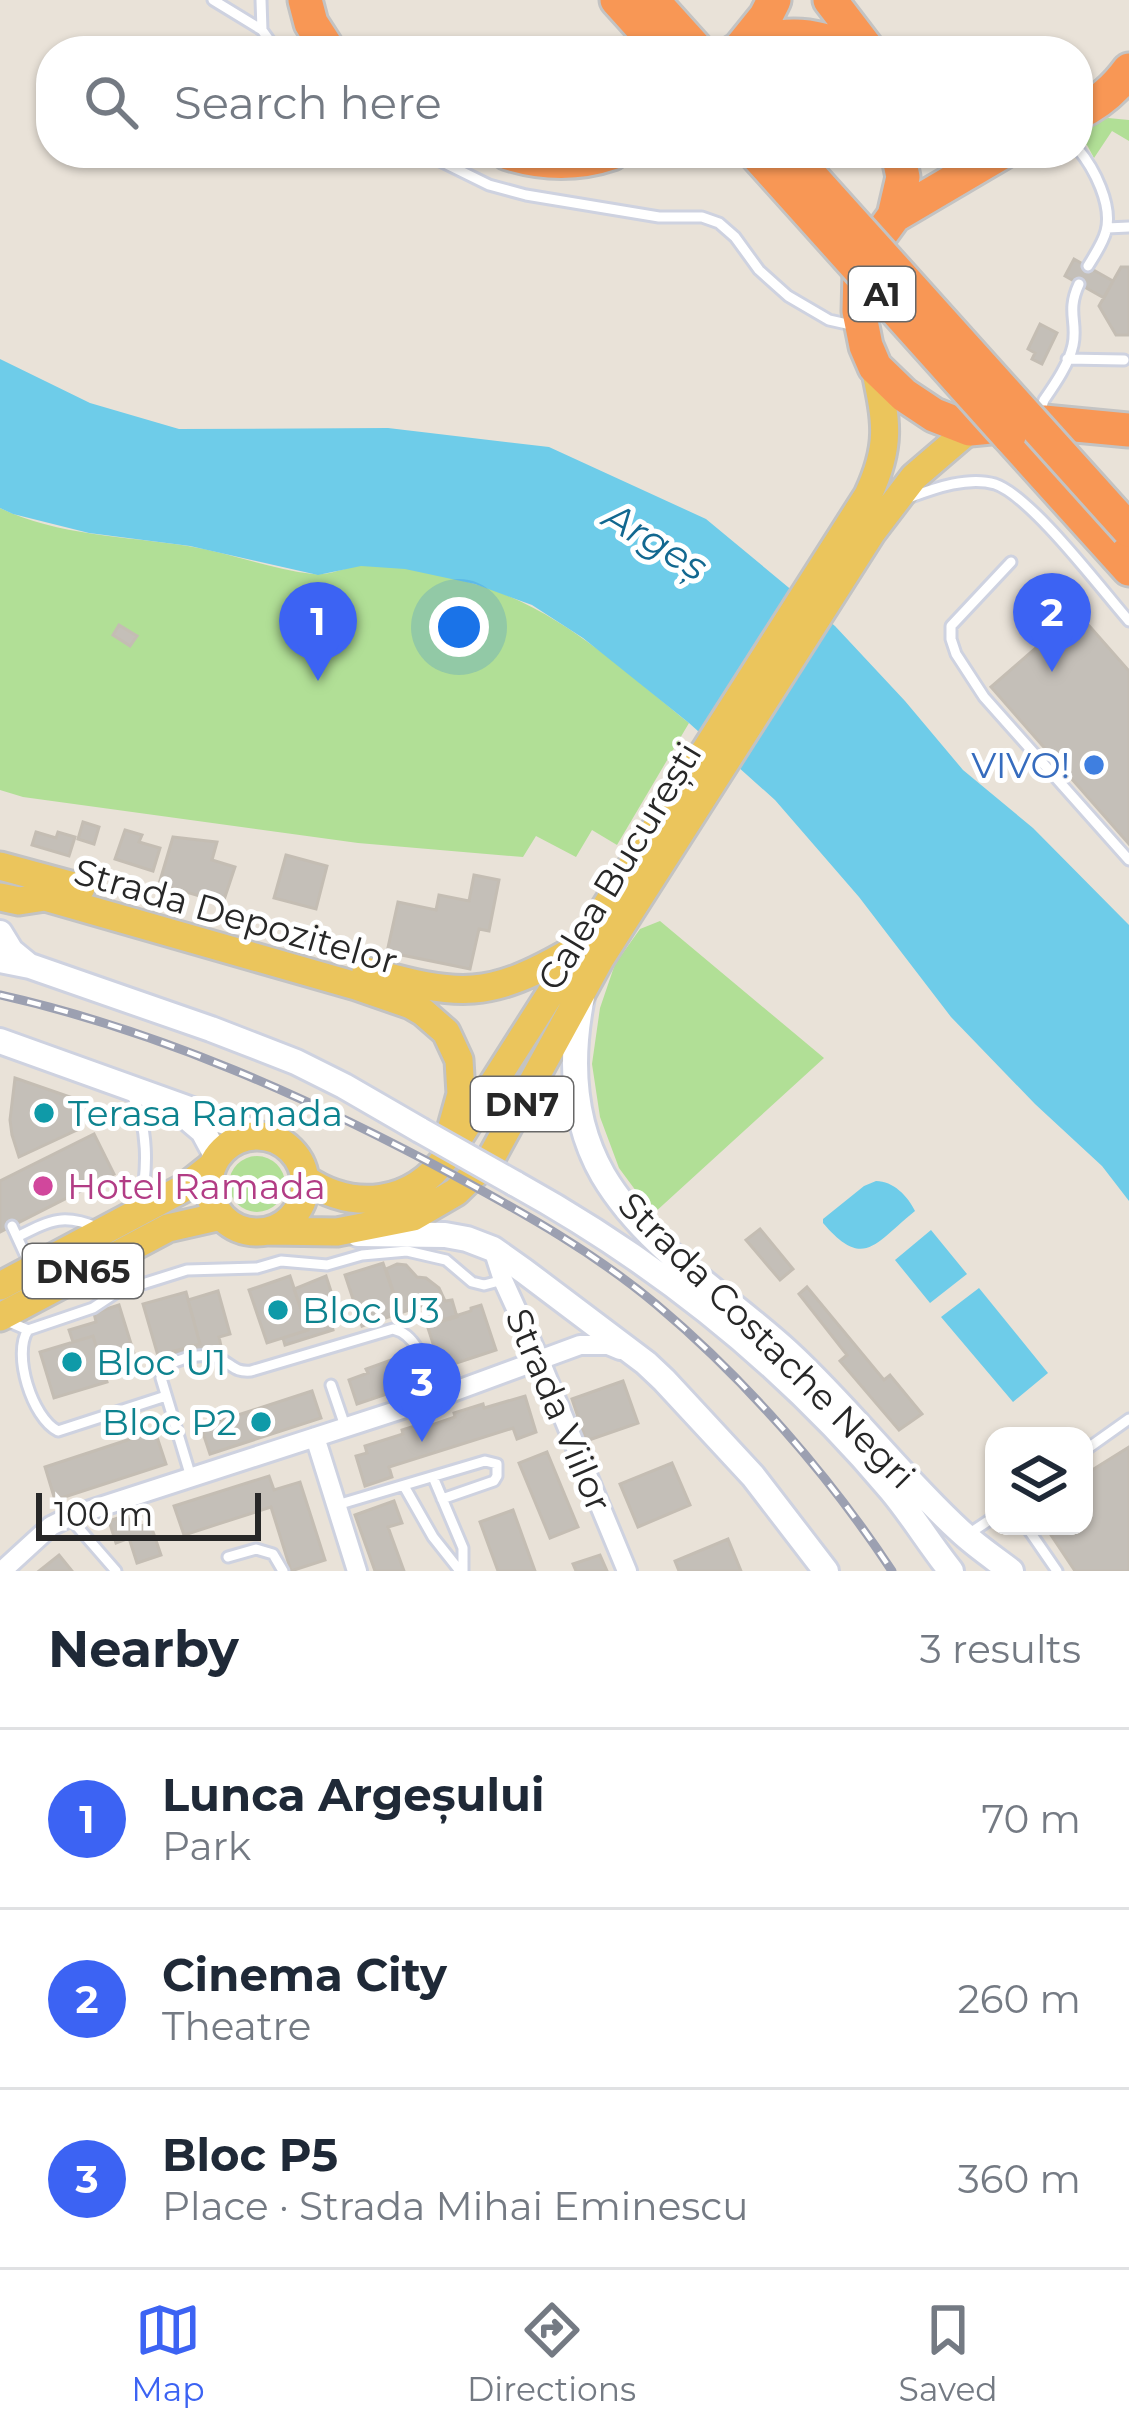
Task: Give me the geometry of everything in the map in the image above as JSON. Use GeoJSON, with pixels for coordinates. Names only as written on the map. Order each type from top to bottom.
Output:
{"type":"FeatureCollection","features":[{"type":"Feature","properties":{"kind":"highway"},"geometry":{"type":"LineString","coordinates":[[304,0],[319,36]]}},
{"type":"Feature","properties":{"kind":"highway"},"geometry":{"type":"LineString","coordinates":[[328,0],[343,36]]}},
{"type":"Feature","properties":{"kind":"highway"},"geometry":{"type":"LineString","coordinates":[[617,0],[659,26]]}},
{"type":"Feature","properties":{"kind":"highway"},"geometry":{"type":"LineString","coordinates":[[750,36],[774,0]]}},
{"type":"Feature","properties":{"kind":"highway"},"geometry":{"type":"LineString","coordinates":[[791,0],[810,36]]}},
{"type":"Feature","properties":{"kind":"highway"},"geometry":{"type":"LineString","coordinates":[[830,0],[858,36]]}},
{"type":"Feature","properties":{"kind":"highway"},"geometry":{"type":"LineString","coordinates":[[1093,103],[1129,70]]}},
{"type":"Feature","properties":{"kind":"highway"},"geometry":{"type":"LineString","coordinates":[[1093,109],[1129,107]]}},
{"type":"Feature","properties":{"kind":"highway","name":"A1"},"geometry":{"type":"LineString","coordinates":[[768,168],[1129,569]]}},
{"type":"Feature","properties":{"kind":"highway","name":"A1"},"geometry":{"type":"LineString","coordinates":[[803,168],[1129,530]]}},
{"type":"Feature","properties":{"kind":"highway"},"geometry":{"type":"LineString","coordinates":[[894,216],[901,168]]}},
{"type":"Feature","properties":{"kind":"highway","name":"DN7"},"geometry":{"type":"LineString","coordinates":[[970,429],[934,416],[875,367],[861,328],[859,292],[865,256],[894,216],[976,168]]}},
{"type":"Feature","properties":{"kind":"highway"},"geometry":{"type":"LineString","coordinates":[[970,429],[1044,422],[1129,430]]}},
{"type":"Feature","properties":{"kind":"main road","name":"Calea București"},"geometry":{"type":"LineString","coordinates":[[269,1231],[337,1232],[413,1216],[445,1200],[491,1158],[584,989],[629,890],[862,525],[885,447],[875,367]]}},
{"type":"Feature","properties":{"kind":"main road","name":"Calea București"},"geometry":{"type":"LineString","coordinates":[[862,525],[890,506],[914,477],[970,429]]}},
{"type":"Feature","properties":{"kind":"main road","name":"Strada Depozitelor"},"geometry":{"type":"LineString","coordinates":[[0,866],[346,966],[446,990],[510,984],[578,948]]}},
{"type":"Feature","properties":{"kind":"main road","name":"Calea București"},"geometry":{"type":"LineString","coordinates":[[305,1179],[335,1196],[383,1200],[417,1186],[440,1167],[578,948],[629,890]]}},
{"type":"Feature","properties":{"kind":"main road","name":"Strada Depozitelor"},"geometry":{"type":"LineString","coordinates":[[0,897],[19,901],[45,897],[356,986],[423,1012],[446,1032],[461,1070],[458,1108],[440,1167]]}},
{"type":"Feature","properties":{"kind":"main road"},"geometry":{"type":"LineString","coordinates":[[0,933],[11,951],[30,966]]}},
{"type":"Feature","properties":{"kind":"main road"},"geometry":{"type":"LineString","coordinates":[[0,960],[30,966]]}},
{"type":"Feature","properties":{"kind":"main road","name":"Strada Costache Negri"},"geometry":{"type":"LineString","coordinates":[[30,966],[296,1062],[615,1243],[709,1312],[792,1385],[894,1493],[951,1571]]}},
{"type":"Feature","properties":{"kind":"main road","name":"Strada Costache Negri"},"geometry":{"type":"LineString","coordinates":[[584,989],[574,1075],[587,1142],[603,1175],[641,1225],[790,1354],[966,1536],[1010,1571]]}},
{"type":"Feature","properties":{"kind":"main road"},"geometry":{"type":"LineString","coordinates":[[0,1042],[267,1137]]}},
{"type":"Feature","properties":{"kind":"main road"},"geometry":{"type":"LineString","coordinates":[[161,1101],[202,1131],[215,1161],[209,1191],[221,1216]]}},
{"type":"Feature","properties":{"kind":"main road"},"geometry":{"type":"LineString","coordinates":[[215,1161],[239,1140],[267,1137]]}},
{"type":"Feature","properties":{"kind":"main road","name":"DN7"},"geometry":{"type":"LineString","coordinates":[[267,1137],[290,1149],[305,1179]]}},
{"type":"Feature","properties":{"kind":"main road","name":"DN65"},"geometry":{"type":"LineString","coordinates":[[0,1286],[184,1188],[215,1161]]}},
{"type":"Feature","properties":{"kind":"main road"},"geometry":{"type":"LineString","coordinates":[[269,1231],[285,1224],[297,1211],[305,1179]]}},
{"type":"Feature","properties":{"kind":"main road","name":"DN65"},"geometry":{"type":"LineString","coordinates":[[0,1317],[168,1228],[221,1216]]}},
{"type":"Feature","properties":{"kind":"main road","name":"DN7"},"geometry":{"type":"LineString","coordinates":[[221,1216],[243,1230],[269,1231]]}},
{"type":"Feature","properties":{"kind":"main road"},"geometry":{"type":"LineString","coordinates":[[337,1232],[445,1234],[493,1249],[646,1363],[752,1476],[826,1571]]}},
{"type":"Feature","properties":{"kind":"main road","name":"Strada Costache Negri"},"geometry":{"type":"LineString","coordinates":[[894,1493],[927,1517],[966,1536]]}},
{"type":"Feature","properties":{"kind":"street","name":"Strada Viilor"},"geometry":{"type":"LineString","coordinates":[[493,1249],[502,1280],[627,1571]]}},
{"type":"Feature","properties":{"kind":"street"},"geometry":{"type":"LineString","coordinates":[[2,1571],[51,1526],[69,1517],[436,1398],[580,1345],[608,1345],[646,1363]]}},
{"type":"Feature","properties":{"kind":"street"},"geometry":{"type":"LineString","coordinates":[[315,1437],[357,1571]]}},
{"type":"Feature","properties":{"kind":"lane"},"geometry":{"type":"LineString","coordinates":[[213,0],[266,36]]}},
{"type":"Feature","properties":{"kind":"lane"},"geometry":{"type":"LineString","coordinates":[[261,0],[262,30]]}},
{"type":"Feature","properties":{"kind":"lane"},"geometry":{"type":"LineString","coordinates":[[454,168],[489,185],[526,195],[719,223],[788,296],[829,320],[861,328]]}},
{"type":"Feature","properties":{"kind":"lane"},"geometry":{"type":"LineString","coordinates":[[1088,266],[1107,228],[1106,209],[1090,168]]}},
{"type":"Feature","properties":{"kind":"lane"},"geometry":{"type":"LineString","coordinates":[[1107,228],[1129,227]]}},
{"type":"Feature","properties":{"kind":"lane"},"geometry":{"type":"LineString","coordinates":[[1044,422],[1044,400],[1075,340],[1071,317],[1079,284]]}},
{"type":"Feature","properties":{"kind":"lane"},"geometry":{"type":"LineString","coordinates":[[1067,359],[1124,360]]}},
{"type":"Feature","properties":{"kind":"lane"},"geometry":{"type":"LineString","coordinates":[[890,506],[941,487],[996,484],[1050,529],[1129,621]]}},
{"type":"Feature","properties":{"kind":"lane"},"geometry":{"type":"LineString","coordinates":[[1011,562],[951,626],[956,654],[985,697],[1129,860]]}},
{"type":"Feature","properties":{"kind":"lane"},"geometry":{"type":"LineString","coordinates":[[129,1089],[139,1107],[144,1137],[145,1179],[138,1212]]}},
{"type":"Feature","properties":{"kind":"lane"},"geometry":{"type":"LineString","coordinates":[[17,1237],[66,1218],[104,1230]]}},
{"type":"Feature","properties":{"kind":"lane"},"geometry":{"type":"LineString","coordinates":[[12,1226],[31,1268]]}},
{"type":"Feature","properties":{"kind":"lane"},"geometry":{"type":"LineString","coordinates":[[166,1396],[58,1432],[40,1415],[26,1379],[22,1339],[28,1330],[93,1308],[118,1292],[188,1270],[257,1268],[281,1261],[327,1265],[362,1255],[407,1251],[446,1260],[472,1282],[484,1285],[502,1280]]}},
{"type":"Feature","properties":{"kind":"lane"},"geometry":{"type":"LineString","coordinates":[[0,1317],[28,1330]]}},
{"type":"Feature","properties":{"kind":"lane"},"geometry":{"type":"LineString","coordinates":[[191,1477],[161,1372],[173,1362],[208,1355],[232,1368],[251,1371],[393,1329],[403,1331],[416,1346],[436,1398]]}},
{"type":"Feature","properties":{"kind":"lane"},"geometry":{"type":"LineString","coordinates":[[331,1385],[346,1427]]}},
{"type":"Feature","properties":{"kind":"lane"},"geometry":{"type":"LineString","coordinates":[[1093,1444],[1129,1418]]}},
{"type":"Feature","properties":{"kind":"lane"},"geometry":{"type":"LineString","coordinates":[[336,1506],[485,1461],[497,1464],[494,1480],[442,1498]]}},
{"type":"Feature","properties":{"kind":"lane"},"geometry":{"type":"LineString","coordinates":[[433,1477],[463,1548],[462,1571]]}},
{"type":"Feature","properties":{"kind":"lane"},"geometry":{"type":"LineString","coordinates":[[404,1486],[433,1537],[462,1571]]}},
{"type":"Feature","properties":{"kind":"lane"},"geometry":{"type":"LineString","coordinates":[[69,1517],[116,1571]]}},
{"type":"Feature","properties":{"kind":"lane"},"geometry":{"type":"LineString","coordinates":[[966,1536],[985,1523]]}},
{"type":"Feature","properties":{"kind":"lane"},"geometry":{"type":"LineString","coordinates":[[1032,1535],[1057,1571]]}},
{"type":"Feature","properties":{"kind":"lane"},"geometry":{"type":"LineString","coordinates":[[228,1557],[256,1549],[273,1554],[283,1571]]}},
{"type":"Feature","properties":{"kind":"green space"},"geometry":{"type":"Polygon","coordinates":[[[1129,120],[1129,141],[1112,131],[1094,158],[1093,122],[1129,120]]]}},
{"type":"Feature","properties":{"kind":"green space"},"geometry":{"type":"Polygon","coordinates":[[[0,508],[69,530],[188,546],[297,572],[386,566],[475,584],[535,608],[562,625],[689,723],[617,845],[592,830],[576,857],[536,836],[523,857],[358,843],[0,790],[0,508]]]}},
{"type":"Feature","properties":{"kind":"green space"},"geometry":{"type":"Polygon","coordinates":[[[660,921],[824,1058],[653,1214],[619,1168],[600,1117],[592,1064],[600,1008],[615,964],[640,929],[660,921]]]}},
{"type":"Feature","properties":{"kind":"green space"},"geometry":{"type":"Polygon","coordinates":[[[257,1156],[277,1164],[285,1184],[277,1204],[257,1212],[237,1204],[229,1184],[237,1164],[257,1156]]]}},
{"type":"Feature","properties":{"kind":"water","name":"Argeș"},"geometry":{"type":"Polygon","coordinates":[[[0,359],[90,403],[179,429],[388,428],[549,447],[706,519],[835,626],[963,770],[1033,828],[1129,925],[1129,1201],[1102,1166],[951,1017],[859,897],[775,800],[583,638],[532,605],[475,584],[405,569],[361,566],[318,575],[190,546],[89,533],[0,508],[0,359]]]}},
{"type":"Feature","properties":{"kind":"water"},"geometry":{"type":"Polygon","coordinates":[[[876,1181],[899,1190],[915,1211],[879,1242],[860,1249],[849,1246],[823,1219],[876,1181]]]}},
{"type":"Feature","properties":{"kind":"water"},"geometry":{"type":"Polygon","coordinates":[[[931,1230],[967,1274],[930,1303],[895,1260],[931,1230]]]}},
{"type":"Feature","properties":{"kind":"water"},"geometry":{"type":"Polygon","coordinates":[[[979,1288],[1048,1373],[1013,1402],[941,1317],[979,1288]]]}},
{"type":"Feature","properties":{"kind":"building"},"geometry":{"type":"Polygon","coordinates":[[[1074,259],[1113,281],[1104,298],[1065,276],[1074,259]]]}},
{"type":"Feature","properties":{"kind":"building"},"geometry":{"type":"Polygon","coordinates":[[[1121,267],[1129,267],[1129,335],[1116,335],[1099,306],[1121,267]]]}},
{"type":"Feature","properties":{"kind":"building"},"geometry":{"type":"Polygon","coordinates":[[[1040,324],[1057,333],[1042,364],[1032,359],[1035,353],[1028,349],[1040,324]]]}},
{"type":"Feature","properties":{"kind":"building","name":"VIVO!"},"geometry":{"type":"Polygon","coordinates":[[[1077,612],[1129,671],[1129,844],[991,687],[1077,612]]]}},
{"type":"Feature","properties":{"kind":"building"},"geometry":{"type":"Polygon","coordinates":[[[119,625],[137,636],[130,646],[113,635],[119,625]]]}},
{"type":"Feature","properties":{"kind":"building"},"geometry":{"type":"Polygon","coordinates":[[[83,822],[99,827],[94,844],[78,839],[83,822]]]}},
{"type":"Feature","properties":{"kind":"building"},"geometry":{"type":"Polygon","coordinates":[[[125,830],[142,835],[139,842],[160,848],[153,871],[115,859],[125,830]]]}},
{"type":"Feature","properties":{"kind":"building"},"geometry":{"type":"Polygon","coordinates":[[[36,832],[75,837],[69,856],[32,845],[36,832]]]}},
{"type":"Feature","properties":{"kind":"building"},"geometry":{"type":"Polygon","coordinates":[[[173,837],[217,842],[212,860],[235,867],[223,903],[159,884],[173,837]]]}},
{"type":"Feature","properties":{"kind":"building"},"geometry":{"type":"Polygon","coordinates":[[[286,855],[327,866],[316,909],[274,898],[286,855]]]}},
{"type":"Feature","properties":{"kind":"building"},"geometry":{"type":"Polygon","coordinates":[[[474,875],[499,880],[489,931],[479,929],[470,969],[387,952],[398,902],[436,910],[439,895],[469,901],[474,875]]]}},
{"type":"Feature","properties":{"kind":"building","name":"Terasa Ramada"},"geometry":{"type":"Polygon","coordinates":[[[15,1078],[79,1100],[81,1128],[19,1157],[10,1120],[15,1078]]]}},
{"type":"Feature","properties":{"kind":"building","name":"Hotel Ramada"},"geometry":{"type":"Polygon","coordinates":[[[94,1134],[114,1174],[0,1232],[0,1181],[94,1134]]]}},
{"type":"Feature","properties":{"kind":"building"},"geometry":{"type":"Polygon","coordinates":[[[760,1229],[793,1269],[780,1280],[746,1240],[760,1229]]]}},
{"type":"Feature","properties":{"kind":"building"},"geometry":{"type":"Polygon","coordinates":[[[383,1263],[400,1313],[362,1326],[345,1275],[383,1263]]]}},
{"type":"Feature","properties":{"kind":"building"},"geometry":{"type":"Polygon","coordinates":[[[397,1264],[439,1288],[445,1301],[452,1300],[457,1317],[433,1324],[426,1304],[400,1313],[386,1269],[397,1264]]]}},
{"type":"Feature","properties":{"kind":"building","name":"Bloc U3"},"geometry":{"type":"Polygon","coordinates":[[[290,1276],[308,1330],[267,1343],[249,1290],[290,1276]]]}},
{"type":"Feature","properties":{"kind":"building"},"geometry":{"type":"Polygon","coordinates":[[[326,1276],[340,1319],[331,1322],[333,1330],[285,1345],[283,1338],[308,1330],[294,1289],[326,1276]]]}},
{"type":"Feature","properties":{"kind":"building"},"geometry":{"type":"Polygon","coordinates":[[[807,1287],[884,1380],[890,1375],[922,1414],[899,1430],[840,1361],[847,1355],[799,1294],[807,1287]]]}},
{"type":"Feature","properties":{"kind":"building"},"geometry":{"type":"Polygon","coordinates":[[[218,1291],[230,1334],[219,1337],[221,1346],[177,1359],[174,1351],[200,1344],[188,1300],[218,1291]]]}},
{"type":"Feature","properties":{"kind":"building"},"geometry":{"type":"Polygon","coordinates":[[[186,1292],[200,1344],[158,1356],[143,1304],[186,1292]]]}},
{"type":"Feature","properties":{"kind":"building"},"geometry":{"type":"Polygon","coordinates":[[[119,1305],[137,1363],[104,1373],[93,1336],[73,1342],[69,1330],[96,1322],[94,1313],[119,1305]]]}},
{"type":"Feature","properties":{"kind":"building"},"geometry":{"type":"Polygon","coordinates":[[[481,1305],[496,1350],[441,1368],[427,1325],[481,1305]]]}},
{"type":"Feature","properties":{"kind":"building","name":"Bloc U1"},"geometry":{"type":"Polygon","coordinates":[[[93,1336],[107,1382],[54,1398],[40,1352],[93,1336]]]}},
{"type":"Feature","properties":{"kind":"building"},"geometry":{"type":"Polygon","coordinates":[[[410,1358],[419,1383],[357,1404],[349,1380],[368,1373],[366,1369],[410,1358]]]}},
{"type":"Feature","properties":{"kind":"building"},"geometry":{"type":"Polygon","coordinates":[[[623,1381],[638,1423],[586,1441],[572,1399],[623,1381]]]}},
{"type":"Feature","properties":{"kind":"building","name":"Bloc P2"},"geometry":{"type":"Polygon","coordinates":[[[312,1391],[321,1418],[210,1454],[201,1427],[312,1391]]]}},
{"type":"Feature","properties":{"kind":"building"},"geometry":{"type":"Polygon","coordinates":[[[525,1396],[536,1432],[517,1439],[513,1428],[389,1467],[392,1477],[365,1486],[356,1456],[367,1453],[365,1446],[403,1434],[402,1430],[455,1417],[454,1413],[525,1396]]]}},
{"type":"Feature","properties":{"kind":"building"},"geometry":{"type":"Polygon","coordinates":[[[155,1431],[166,1464],[55,1500],[45,1467],[155,1431]]]}},
{"type":"Feature","properties":{"kind":"building"},"geometry":{"type":"Polygon","coordinates":[[[1129,1447],[1129,1571],[1075,1571],[1051,1535],[1093,1535],[1093,1469],[1129,1447]]]}},
{"type":"Feature","properties":{"kind":"building"},"geometry":{"type":"Polygon","coordinates":[[[547,1452],[578,1527],[550,1538],[519,1463],[547,1452]]]}},
{"type":"Feature","properties":{"kind":"building"},"geometry":{"type":"Polygon","coordinates":[[[672,1463],[690,1505],[638,1527],[620,1484],[672,1463]]]}},
{"type":"Feature","properties":{"kind":"building"},"geometry":{"type":"Polygon","coordinates":[[[269,1476],[274,1490],[300,1482],[325,1560],[291,1571],[271,1507],[184,1535],[174,1506],[269,1476]]]}},
{"type":"Feature","properties":{"kind":"building"},"geometry":{"type":"Polygon","coordinates":[[[394,1501],[402,1523],[388,1527],[404,1571],[375,1571],[355,1515],[394,1501]]]}},
{"type":"Feature","properties":{"kind":"building"},"geometry":{"type":"Polygon","coordinates":[[[513,1510],[535,1571],[498,1571],[480,1522],[513,1510]]]}},
{"type":"Feature","properties":{"kind":"building"},"geometry":{"type":"Polygon","coordinates":[[[127,1515],[132,1529],[150,1523],[161,1555],[137,1563],[129,1538],[116,1543],[109,1521],[127,1515]]]}},
{"type":"Feature","properties":{"kind":"building"},"geometry":{"type":"Polygon","coordinates":[[[728,1539],[741,1571],[679,1571],[675,1561],[728,1539]]]}},
{"type":"Feature","properties":{"kind":"building"},"geometry":{"type":"Polygon","coordinates":[[[59,1555],[72,1571],[39,1571],[59,1555]]]}},
{"type":"Feature","properties":{"kind":"building"},"geometry":{"type":"Polygon","coordinates":[[[600,1555],[607,1571],[576,1571],[573,1564],[600,1555]]]}},
{"type":"Feature","properties":{"kind":"railway"},"geometry":{"type":"LineString","coordinates":[[0,995],[119,1028],[291,1095],[457,1177],[585,1252],[657,1305],[753,1396],[841,1499],[892,1571]]}},
{"type":"Feature","properties":{"kind":"place","name":"Cinema City"},"geometry":{"type":"Point","coordinates":[1052,672]}},
{"type":"Feature","properties":{"kind":"place","name":"Lunca Argeșului"},"geometry":{"type":"Point","coordinates":[318,681]}},
{"type":"Feature","properties":{"kind":"place","name":"VIVO!"},"geometry":{"type":"Point","coordinates":[1094,765]}},
{"type":"Feature","properties":{"kind":"place","name":"Terasa Ramada"},"geometry":{"type":"Point","coordinates":[44,1113]}},
{"type":"Feature","properties":{"kind":"place","name":"Hotel Ramada"},"geometry":{"type":"Point","coordinates":[43,1186]}},
{"type":"Feature","properties":{"kind":"place","name":"Bloc U3"},"geometry":{"type":"Point","coordinates":[278,1310]}},
{"type":"Feature","properties":{"kind":"place","name":"Bloc U1"},"geometry":{"type":"Point","coordinates":[72,1362]}},
{"type":"Feature","properties":{"kind":"place","name":"Bloc P2"},"geometry":{"type":"Point","coordinates":[261,1422]}},
{"type":"Feature","properties":{"kind":"place","name":"Bloc P5"},"geometry":{"type":"Point","coordinates":[422,1442]}}]}
